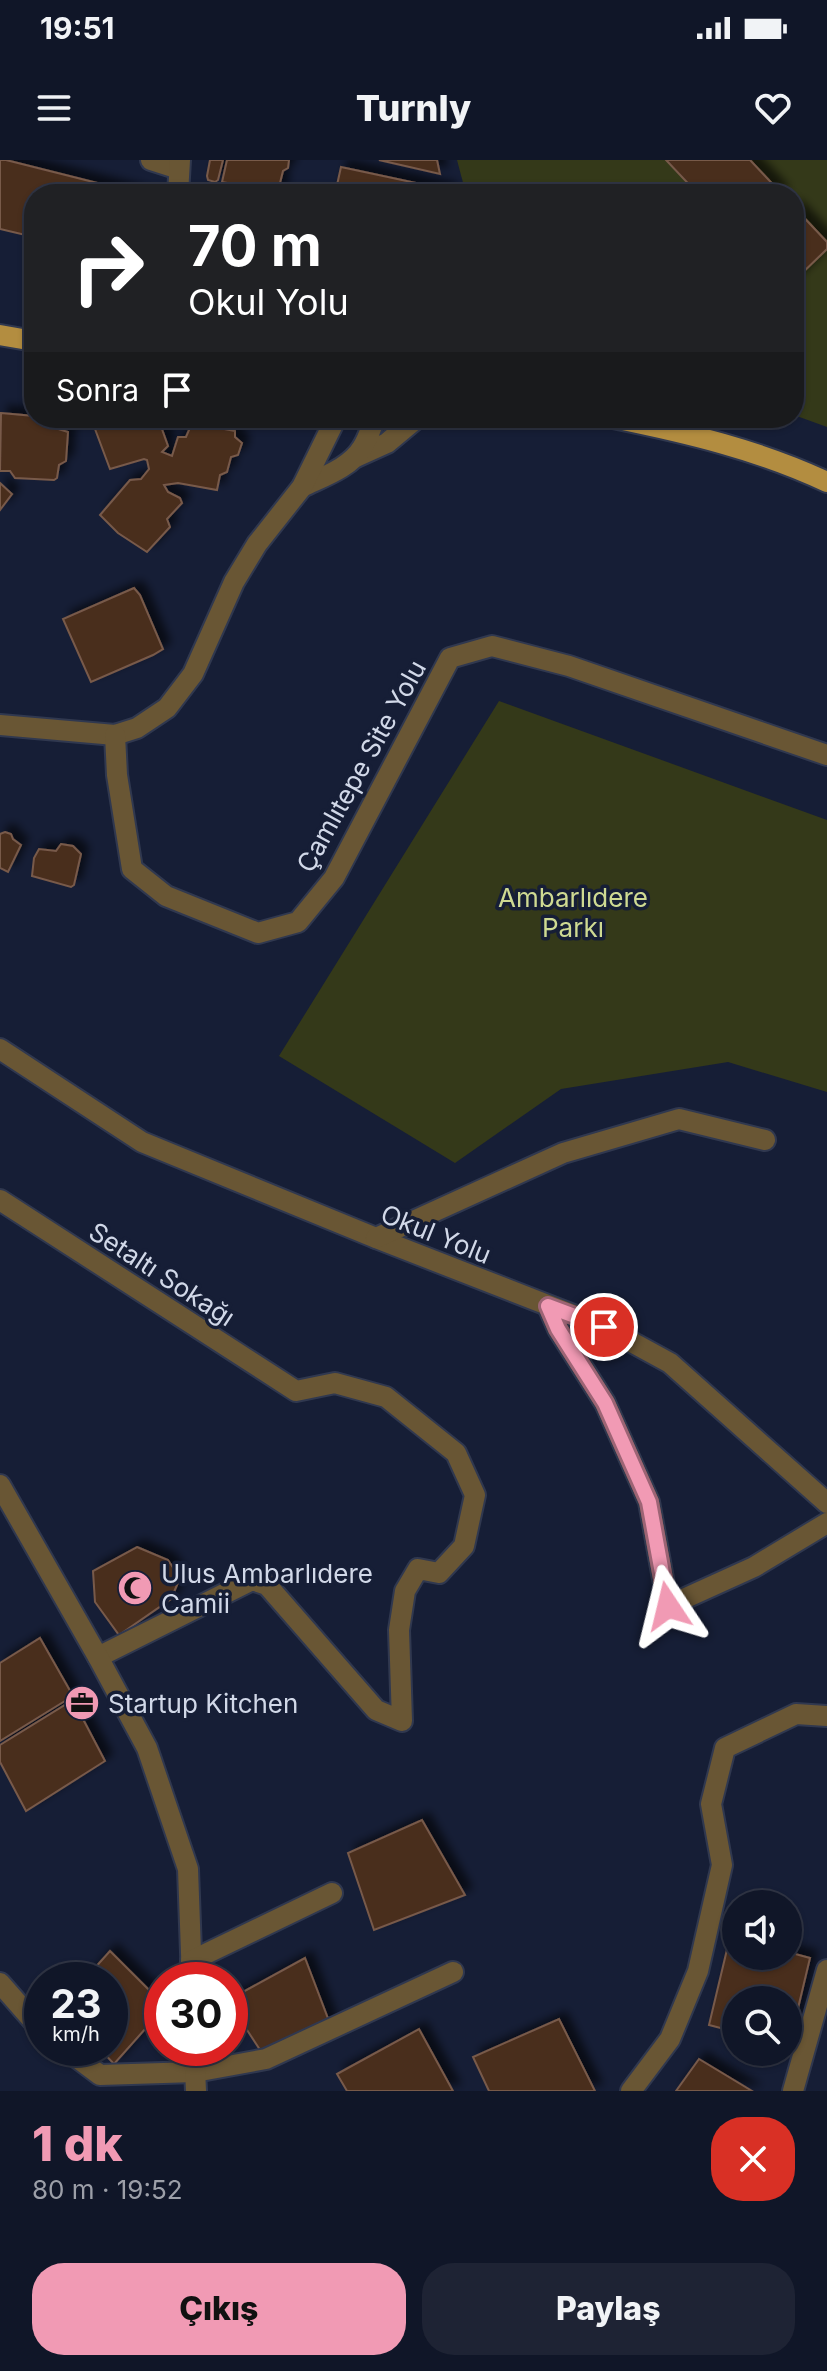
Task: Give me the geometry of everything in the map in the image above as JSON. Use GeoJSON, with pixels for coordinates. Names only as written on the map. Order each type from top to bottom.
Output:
{"type":"FeatureCollection","features":[{"type":"Feature","properties":{"kind":"main road"},"geometry":{"type":"LineString","coordinates":[[0,335],[24,339]]}},
{"type":"Feature","properties":{"kind":"main road"},"geometry":{"type":"LineString","coordinates":[[658,428],[722,442],[797,468],[827,482]]}},
{"type":"Feature","properties":{"kind":"street"},"geometry":{"type":"LineString","coordinates":[[151,160],[180,164],[179,184]]}},
{"type":"Feature","properties":{"kind":"street"},"geometry":{"type":"LineString","coordinates":[[0,725],[115,735],[137,728],[167,708],[193,674],[234,582],[257,544],[302,487],[331,428]]}},
{"type":"Feature","properties":{"kind":"street"},"geometry":{"type":"LineString","coordinates":[[356,457],[364,447],[371,428]]}},
{"type":"Feature","properties":{"kind":"street"},"geometry":{"type":"LineString","coordinates":[[302,487],[387,443],[405,428]]}},
{"type":"Feature","properties":{"kind":"street","name":"Çamlıtepe Site Yolu"},"geometry":{"type":"LineString","coordinates":[[115,735],[117,775],[132,869],[166,896],[258,933],[298,922],[334,878],[450,658],[492,646],[569,666],[827,755]]}},
{"type":"Feature","properties":{"kind":"street","name":"Okul Yolu"},"geometry":{"type":"LineString","coordinates":[[0,1049],[142,1142],[604,1327],[670,1363],[827,1503]]}},
{"type":"Feature","properties":{"kind":"street"},"geometry":{"type":"LineString","coordinates":[[376,1238],[563,1153],[679,1119],[765,1140]]}},
{"type":"Feature","properties":{"kind":"street","name":"Setaltı Sokağı"},"geometry":{"type":"LineString","coordinates":[[0,1200],[296,1391],[335,1383],[386,1397],[456,1453],[475,1495],[464,1546],[439,1573],[418,1569],[405,1591],[399,1630],[402,1721],[376,1710],[267,1585],[252,1580],[98,1657]]}},
{"type":"Feature","properties":{"kind":"street"},"geometry":{"type":"LineString","coordinates":[[548,1306],[558,1329],[605,1403],[649,1502],[668,1606],[754,1567],[827,1523]]}},
{"type":"Feature","properties":{"kind":"street"},"geometry":{"type":"LineString","coordinates":[[0,1485],[147,1748],[188,1869],[192,1962]]}},
{"type":"Feature","properties":{"kind":"street"},"geometry":{"type":"LineString","coordinates":[[631,2091],[670,2039],[698,1971],[722,1865],[711,1804],[725,1748],[796,1714],[827,1716]]}},
{"type":"Feature","properties":{"kind":"street"},"geometry":{"type":"LineString","coordinates":[[207,1962],[332,1893]]}},
{"type":"Feature","properties":{"kind":"street"},"geometry":{"type":"LineString","coordinates":[[793,2091],[827,1970]]}},
{"type":"Feature","properties":{"kind":"street"},"geometry":{"type":"LineString","coordinates":[[88,2066],[100,2075],[196,2081],[266,2059],[453,1972]]}},
{"type":"Feature","properties":{"kind":"street"},"geometry":{"type":"LineString","coordinates":[[0,1983],[24,2010]]}},
{"type":"Feature","properties":{"kind":"green space"},"geometry":{"type":"Polygon","coordinates":[[[457,160],[827,160],[827,427],[804,419],[804,184],[463,184],[457,160]]]}},
{"type":"Feature","properties":{"kind":"green space","name":"Ambarlıdere Parkı"},"geometry":{"type":"Polygon","coordinates":[[[499,701],[827,820],[827,1092],[728,1062],[561,1089],[455,1163],[279,1056],[499,701]]]}},
{"type":"Feature","properties":{"kind":"building"},"geometry":{"type":"Polygon","coordinates":[[[0,160],[101,184],[24,184],[24,235],[0,229],[0,160]]]}},
{"type":"Feature","properties":{"kind":"building"},"geometry":{"type":"Polygon","coordinates":[[[210,160],[223,160],[215,182],[208,180],[207,176],[210,160]]]}},
{"type":"Feature","properties":{"kind":"building"},"geometry":{"type":"Polygon","coordinates":[[[227,160],[289,160],[280,184],[222,182],[227,160]]]}},
{"type":"Feature","properties":{"kind":"building"},"geometry":{"type":"Polygon","coordinates":[[[379,160],[437,160],[440,174],[379,160]]]}},
{"type":"Feature","properties":{"kind":"building"},"geometry":{"type":"Polygon","coordinates":[[[666,160],[750,160],[773,184],[689,184],[666,160]]]}},
{"type":"Feature","properties":{"kind":"building"},"geometry":{"type":"Polygon","coordinates":[[[341,167],[421,184],[337,184],[341,167]]]}},
{"type":"Feature","properties":{"kind":"building"},"geometry":{"type":"Polygon","coordinates":[[[804,218],[827,242],[827,249],[804,271],[804,218]]]}},
{"type":"Feature","properties":{"kind":"building"},"geometry":{"type":"Polygon","coordinates":[[[1,413],[24,415],[24,428],[55,428],[68,432],[66,461],[59,465],[54,480],[15,478],[10,471],[0,471],[1,413]]]}},
{"type":"Feature","properties":{"kind":"building"},"geometry":{"type":"Polygon","coordinates":[[[162,428],[168,446],[162,452],[172,456],[178,437],[186,437],[190,428],[235,431],[235,437],[242,443],[238,455],[231,457],[227,472],[220,475],[217,490],[178,483],[164,485],[182,503],[167,519],[170,527],[147,552],[118,533],[100,515],[130,480],[141,479],[149,469],[147,460],[110,469],[95,429],[162,428]]]}},
{"type":"Feature","properties":{"kind":"building"},"geometry":{"type":"Polygon","coordinates":[[[0,483],[12,494],[0,510],[0,483]]]}},
{"type":"Feature","properties":{"kind":"building"},"geometry":{"type":"Polygon","coordinates":[[[134,588],[140,595],[163,649],[91,682],[63,619],[134,588]]]}},
{"type":"Feature","properties":{"kind":"building"},"geometry":{"type":"Polygon","coordinates":[[[5,832],[21,845],[8,872],[0,868],[0,834],[5,832]]]}},
{"type":"Feature","properties":{"kind":"building"},"geometry":{"type":"Polygon","coordinates":[[[61,844],[73,846],[81,854],[71,887],[32,876],[34,858],[39,849],[56,851],[61,844]]]}},
{"type":"Feature","properties":{"kind":"building","name":"Ulus Ambarlıdere Camii"},"geometry":{"type":"Polygon","coordinates":[[[137,1547],[168,1560],[180,1578],[171,1599],[119,1635],[95,1602],[93,1571],[137,1547]]]}},
{"type":"Feature","properties":{"kind":"building"},"geometry":{"type":"Polygon","coordinates":[[[40,1638],[73,1696],[0,1741],[0,1663],[40,1638]]]}},
{"type":"Feature","properties":{"kind":"building"},"geometry":{"type":"Polygon","coordinates":[[[73,1700],[105,1761],[26,1811],[0,1762],[0,1745],[73,1700]]]}},
{"type":"Feature","properties":{"kind":"building"},"geometry":{"type":"Polygon","coordinates":[[[422,1820],[465,1895],[374,1930],[348,1853],[422,1820]]]}},
{"type":"Feature","properties":{"kind":"building"},"geometry":{"type":"Polygon","coordinates":[[[110,1951],[121,1962],[100,1962],[110,1951]]]}},
{"type":"Feature","properties":{"kind":"building"},"geometry":{"type":"Polygon","coordinates":[[[802,1956],[810,1958],[802,1992],[802,1986],[722,1986],[722,2028],[709,2025],[722,1970],[802,1970],[802,1956]]]}},
{"type":"Feature","properties":{"kind":"building"},"geometry":{"type":"Polygon","coordinates":[[[305,1958],[332,2029],[266,2059],[248,2032],[248,1989],[305,1958]]]}},
{"type":"Feature","properties":{"kind":"building"},"geometry":{"type":"Polygon","coordinates":[[[128,1969],[144,1985],[144,2030],[128,2048],[128,1969]]]}},
{"type":"Feature","properties":{"kind":"building"},"geometry":{"type":"Polygon","coordinates":[[[559,2019],[595,2091],[489,2091],[473,2057],[559,2019]]]}},
{"type":"Feature","properties":{"kind":"building"},"geometry":{"type":"Polygon","coordinates":[[[419,2029],[453,2091],[347,2091],[337,2074],[419,2029]]]}},
{"type":"Feature","properties":{"kind":"building"},"geometry":{"type":"Polygon","coordinates":[[[699,2059],[752,2091],[676,2091],[699,2059]]]}},
{"type":"Feature","properties":{"kind":"place","name":"Ulus Ambarlıdere Camii"},"geometry":{"type":"Point","coordinates":[135,1588]}},
{"type":"Feature","properties":{"kind":"place","name":"Startup Kitchen"},"geometry":{"type":"Point","coordinates":[82,1703]}},
{"type":"Feature","properties":{"kind":"route"},"geometry":{"type":"LineString","coordinates":[[604,1327],[548,1306],[558,1329],[605,1403],[649,1502],[668,1606]]}}]}
